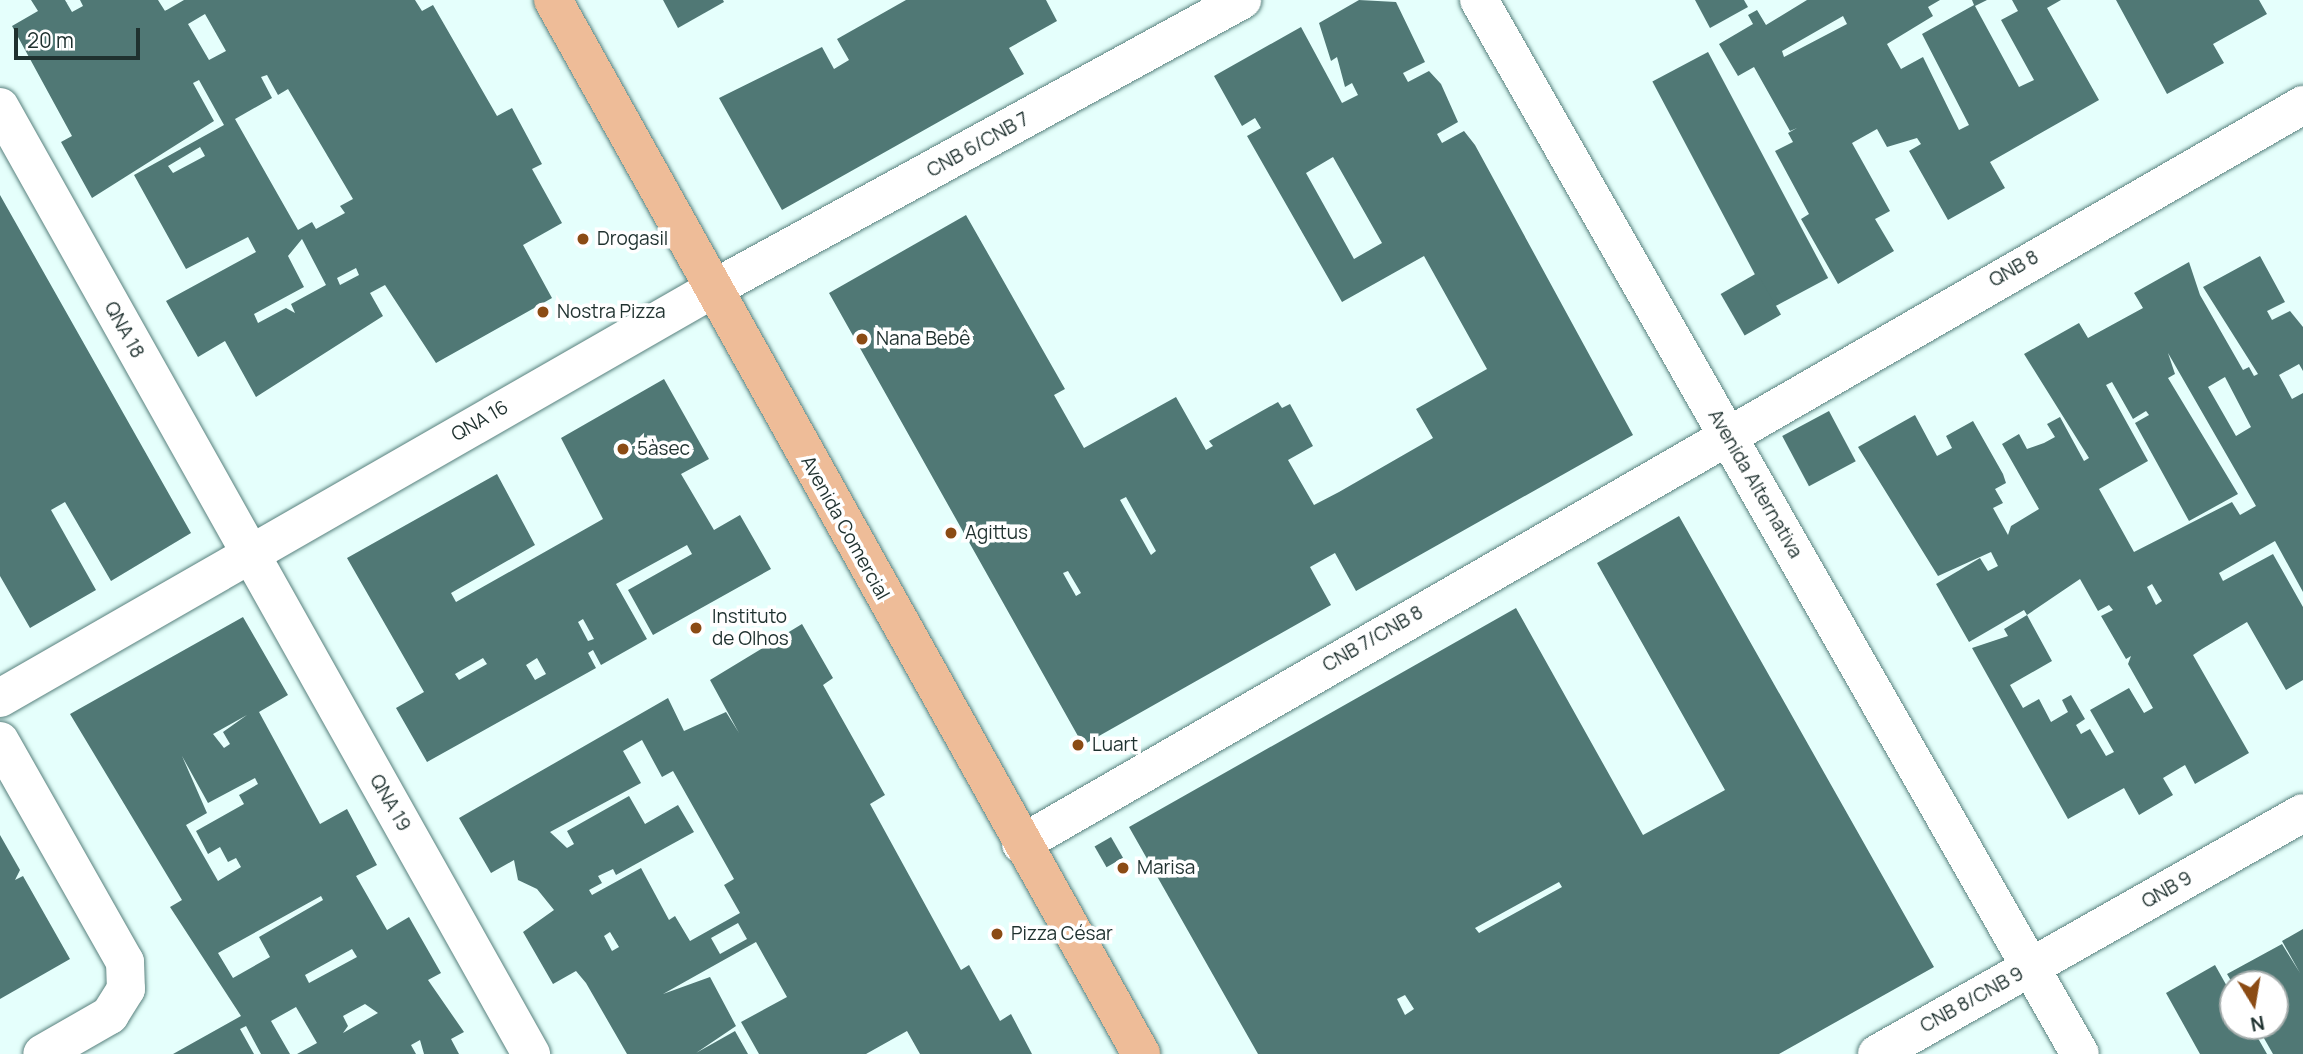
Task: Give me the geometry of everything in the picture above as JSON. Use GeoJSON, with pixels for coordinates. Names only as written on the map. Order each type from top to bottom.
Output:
{"type":"FeatureCollection","features":[{"type":"Feature","properties":{"kind":"main road","name":"Avenida Comercial"},"geometry":{"type":"LineString","coordinates":[[553,0],[1021,844],[1141,1054]]}},
{"type":"Feature","properties":{"kind":"street","name":"CNB 6/CNB 7"},"geometry":{"type":"LineString","coordinates":[[713,289],[1242,0]]}},
{"type":"Feature","properties":{"kind":"street","name":"Avenida Alternativa"},"geometry":{"type":"LineString","coordinates":[[1479,0],[2080,1054]]}},
{"type":"Feature","properties":{"kind":"street","name":"QNB 8"},"geometry":{"type":"LineString","coordinates":[[1726,434],[2303,105]]}},
{"type":"Feature","properties":{"kind":"street","name":"QNA 18"},"geometry":{"type":"LineString","coordinates":[[0,107],[248,553]]}},
{"type":"Feature","properties":{"kind":"street","name":"QNA 16"},"geometry":{"type":"LineString","coordinates":[[0,698],[248,553],[713,289]]}},
{"type":"Feature","properties":{"kind":"street","name":"CNB 7/CNB 8"},"geometry":{"type":"LineString","coordinates":[[1021,844],[1726,434]]}},
{"type":"Feature","properties":{"kind":"street","name":"QNA 19"},"geometry":{"type":"LineString","coordinates":[[248,553],[531,1054]]}},
{"type":"Feature","properties":{"kind":"street"},"geometry":{"type":"LineString","coordinates":[[0,741],[125,962],[126,989],[110,1016],[42,1054]]}},
{"type":"Feature","properties":{"kind":"street","name":"QNB 9"},"geometry":{"type":"LineString","coordinates":[[2032,967],[2303,813]]}},
{"type":"Feature","properties":{"kind":"street","name":"CNB 8/CNB 9"},"geometry":{"type":"LineString","coordinates":[[1877,1054],[2032,967]]}},
{"type":"Feature","properties":{"kind":"building"},"geometry":{"type":"Polygon","coordinates":[[[31,0],[65,0],[72,12],[83,6],[80,0],[158,0],[165,11],[184,0],[415,0],[422,11],[433,5],[497,116],[512,108],[542,164],[532,169],[562,223],[523,245],[552,298],[436,363],[385,285],[370,293],[383,316],[256,397],[225,341],[198,357],[166,301],[256,252],[248,237],[186,269],[134,175],[224,125],[199,80],[193,83],[214,121],[92,198],[61,142],[72,136],[12,26],[38,11],[31,0]],[[205,14],[188,24],[209,60],[226,51],[205,14]],[[267,75],[261,77],[272,98],[235,119],[298,230],[312,222],[316,229],[345,213],[340,206],[353,199],[288,89],[278,95],[267,75]],[[200,147],[168,166],[173,173],[205,156],[200,147]],[[302,239],[288,256],[304,287],[254,314],[258,323],[286,308],[295,313],[291,304],[326,285],[302,239]],[[356,268],[337,278],[340,285],[359,275],[356,268]]]}},
{"type":"Feature","properties":{"kind":"building"},"geometry":{"type":"Polygon","coordinates":[[[663,0],[723,0],[724,2],[678,28],[663,0]]]}},
{"type":"Feature","properties":{"kind":"building"},"geometry":{"type":"Polygon","coordinates":[[[906,0],[1046,0],[1057,21],[1009,48],[1024,74],[782,210],[719,98],[822,47],[834,69],[849,60],[837,39],[906,0]]]}},
{"type":"Feature","properties":{"kind":"building"},"geometry":{"type":"Polygon","coordinates":[[[1359,0],[1396,2],[1425,62],[1403,73],[1408,82],[1429,71],[1441,84],[1458,122],[1437,134],[1442,143],[1464,131],[1475,145],[1633,435],[1356,591],[1335,553],[1310,567],[1331,605],[1083,745],[829,293],[966,215],[1065,389],[1054,395],[1084,448],[1176,397],[1206,450],[1213,446],[1209,441],[1278,402],[1282,408],[1290,404],[1313,446],[1288,460],[1314,505],[1339,492],[1433,438],[1416,409],[1487,369],[1424,256],[1342,302],[1247,136],[1261,128],[1255,118],[1242,126],[1214,76],[1301,27],[1342,103],[1358,95],[1352,83],[1345,87],[1337,57],[1331,61],[1319,23],[1359,0]],[[1333,157],[1306,173],[1354,259],[1382,243],[1333,157]],[[1126,497],[1120,500],[1151,555],[1156,551],[1126,497]],[[1068,571],[1063,573],[1076,596],[1081,593],[1068,571]]]}},
{"type":"Feature","properties":{"kind":"building"},"geometry":{"type":"Polygon","coordinates":[[[1695,0],[1744,0],[1748,7],[1710,28],[1695,0]]]}},
{"type":"Feature","properties":{"kind":"building"},"geometry":{"type":"Polygon","coordinates":[[[1807,0],[1940,0],[1928,7],[1933,16],[1887,44],[1901,69],[1923,57],[1959,130],[1969,125],[1922,34],[1974,5],[1972,0],[1987,0],[1975,6],[2019,87],[2034,80],[2001,20],[2018,11],[2012,0],[2061,0],[2047,8],[2099,100],[1990,162],[2005,188],[1948,220],[1909,151],[1921,144],[1917,138],[1887,147],[1877,129],[1852,143],[1890,211],[1875,219],[1894,251],[1838,284],[1801,219],[1809,214],[1775,151],[1793,142],[1788,133],[1797,128],[1790,131],[1754,67],[1738,76],[1719,44],[1753,24],[1748,15],[1757,10],[1766,25],[1807,0]],[[1843,16],[1782,51],[1784,57],[1847,24],[1843,16]]]}},
{"type":"Feature","properties":{"kind":"building"},"geometry":{"type":"Polygon","coordinates":[[[2116,0],[2259,0],[2267,14],[2213,44],[2224,63],[2167,94],[2116,0]]]}},
{"type":"Feature","properties":{"kind":"building"},"geometry":{"type":"Polygon","coordinates":[[[1708,52],[1828,278],[1773,308],[1652,82],[1708,52]]]}},
{"type":"Feature","properties":{"kind":"building"},"geometry":{"type":"Polygon","coordinates":[[[0,195],[191,533],[111,581],[65,502],[51,510],[96,590],[30,628],[0,576],[0,195]]]}},
{"type":"Feature","properties":{"kind":"building"},"geometry":{"type":"Polygon","coordinates":[[[2260,256],[2285,302],[2267,311],[2272,320],[2290,311],[2303,327],[2303,371],[2299,364],[2279,375],[2292,399],[2303,393],[2303,592],[2275,541],[2219,573],[2223,581],[2273,554],[2303,607],[2303,680],[2286,690],[2247,622],[2193,655],[2249,753],[2195,784],[2185,765],[2163,778],[2173,795],[2139,815],[2124,788],[2068,819],[1972,648],[2008,636],[2004,629],[2027,615],[2024,610],[1969,642],[1936,584],[1980,558],[1988,571],[1998,566],[1991,552],[1938,576],[1858,447],[1915,415],[1937,456],[1952,448],[1946,436],[1973,421],[2006,483],[1995,489],[2003,503],[1993,508],[2008,535],[2011,526],[2039,509],[2002,444],[2019,434],[2027,449],[2044,443],[2055,437],[2047,424],[2060,417],[2084,461],[2089,458],[2024,354],[2079,323],[2088,338],[2143,308],[2134,293],[2189,262],[2200,295],[2243,370],[2249,367],[2254,376],[2258,374],[2203,287],[2260,256]],[[2168,353],[2175,374],[2168,378],[2238,494],[2189,521],[2135,423],[2149,415],[2146,411],[2133,419],[2112,382],[2106,385],[2148,461],[2099,489],[2134,552],[2232,502],[2240,515],[2256,506],[2168,353]],[[2225,377],[2208,387],[2236,436],[2251,427],[2225,377]],[[2080,579],[2027,615],[2052,661],[2010,685],[2023,708],[2039,699],[2051,722],[2068,712],[2062,700],[2071,695],[2085,719],[2076,725],[2081,734],[2090,729],[2106,756],[2114,752],[2090,710],[2129,688],[2144,713],[2153,708],[2128,664],[2131,656],[2126,659],[2101,616],[2113,610],[2109,605],[2098,611],[2080,579]],[[2152,584],[2147,587],[2156,605],[2162,601],[2152,584]]]}},
{"type":"Feature","properties":{"kind":"building"},"geometry":{"type":"Polygon","coordinates":[[[1757,273],[1781,315],[1745,336],[1721,294],[1757,273]]]}},
{"type":"Feature","properties":{"kind":"building"},"geometry":{"type":"Polygon","coordinates":[[[664,379],[709,459],[681,474],[714,530],[740,515],[771,569],[653,635],[628,590],[692,554],[687,545],[616,584],[647,639],[601,665],[593,650],[588,653],[596,668],[427,762],[396,708],[424,692],[347,558],[497,474],[535,545],[451,593],[456,602],[603,519],[561,438],[664,379]],[[583,619],[578,622],[588,641],[594,639],[583,619]],[[483,658],[455,674],[459,680],[487,664],[483,658]],[[537,658],[526,665],[535,680],[546,674],[537,658]]]}},
{"type":"Feature","properties":{"kind":"building"},"geometry":{"type":"Polygon","coordinates":[[[1829,411],[1856,461],[1809,486],[1782,436],[1829,411]]]}},
{"type":"Feature","properties":{"kind":"building"},"geometry":{"type":"Polygon","coordinates":[[[1679,516],[1934,967],[1779,1054],[1258,1054],[1129,827],[1516,608],[1643,835],[1725,790],[1597,563],[1679,516]],[[1559,882],[1475,928],[1479,933],[1562,887],[1559,882]],[[1405,995],[1397,999],[1405,1015],[1414,1009],[1405,995]]]}},
{"type":"Feature","properties":{"kind":"building"},"geometry":{"type":"Polygon","coordinates":[[[243,617],[288,695],[259,712],[320,824],[347,809],[377,865],[356,876],[387,930],[409,917],[441,973],[428,980],[464,1032],[451,1039],[459,1054],[424,1054],[420,1040],[411,1045],[416,1054],[297,1054],[317,1043],[296,1007],[271,1021],[290,1054],[261,1054],[246,1026],[240,1029],[254,1054],[173,1054],[241,1016],[170,907],[182,900],[70,714],[243,617]],[[247,715],[213,734],[224,748],[230,744],[223,732],[247,715]],[[182,756],[207,813],[186,825],[218,881],[241,867],[236,858],[228,862],[220,847],[208,854],[196,831],[244,804],[239,795],[258,784],[255,778],[208,803],[182,756]],[[321,896],[218,953],[233,978],[270,957],[259,937],[323,900],[321,896]],[[352,949],[305,975],[309,983],[357,957],[352,949]],[[365,1004],[343,1016],[348,1026],[343,1033],[378,1013],[365,1004]]]}},
{"type":"Feature","properties":{"kind":"building"},"geometry":{"type":"Polygon","coordinates":[[[802,624],[833,678],[823,685],[885,795],[870,804],[961,970],[969,965],[1000,1021],[1011,1014],[1032,1054],[920,1054],[907,1031],[866,1054],[759,1054],[741,1022],[787,997],[756,942],[663,994],[710,977],[736,1026],[696,1053],[735,1031],[748,1054],[627,1054],[586,983],[576,971],[553,984],[523,932],[554,910],[537,889],[518,880],[514,860],[491,873],[459,818],[668,698],[684,731],[726,712],[739,733],[710,680],[802,624]],[[642,740],[623,751],[641,783],[550,832],[567,848],[574,844],[567,831],[629,796],[645,824],[678,805],[694,832],[616,875],[613,869],[598,876],[602,883],[589,890],[592,895],[641,868],[669,920],[675,916],[690,941],[740,913],[724,885],[734,879],[673,771],[662,777],[642,740]],[[738,923],[711,938],[720,954],[747,939],[738,923]],[[610,932],[604,936],[612,951],[619,947],[610,932]]]}},
{"type":"Feature","properties":{"kind":"building"},"geometry":{"type":"Polygon","coordinates":[[[0,835],[20,870],[15,880],[23,876],[70,959],[0,999],[0,835]]]}},
{"type":"Feature","properties":{"kind":"building"},"geometry":{"type":"Polygon","coordinates":[[[1111,837],[1123,858],[1107,867],[1095,846],[1111,837]]]}},
{"type":"Feature","properties":{"kind":"building"},"geometry":{"type":"Polygon","coordinates":[[[2303,929],[2303,1054],[2273,1054],[2265,1040],[2289,1040],[2289,970],[2234,970],[2282,944],[2300,973],[2282,941],[2303,929]]]}},
{"type":"Feature","properties":{"kind":"building"},"geometry":{"type":"Polygon","coordinates":[[[2215,965],[2219,972],[2219,1040],[2259,1040],[2267,1054],[2200,1054],[2166,993],[2215,965]]]}},
{"type":"Feature","properties":{"kind":"place","name":"Drogasil"},"geometry":{"type":"Point","coordinates":[583,239]}},
{"type":"Feature","properties":{"kind":"place","name":"Nostra Pizza"},"geometry":{"type":"Point","coordinates":[543,312]}},
{"type":"Feature","properties":{"kind":"place","name":"Nana Bebê"},"geometry":{"type":"Point","coordinates":[862,339]}},
{"type":"Feature","properties":{"kind":"place","name":"5àsec"},"geometry":{"type":"Point","coordinates":[623,449]}},
{"type":"Feature","properties":{"kind":"place","name":"Agittus"},"geometry":{"type":"Point","coordinates":[951,533]}},
{"type":"Feature","properties":{"kind":"place","name":"Instituto de Olhos"},"geometry":{"type":"Point","coordinates":[696,628]}},
{"type":"Feature","properties":{"kind":"place","name":"Luart"},"geometry":{"type":"Point","coordinates":[1078,745]}},
{"type":"Feature","properties":{"kind":"place","name":"Marisa"},"geometry":{"type":"Point","coordinates":[1123,868]}},
{"type":"Feature","properties":{"kind":"place","name":"Pizza César"},"geometry":{"type":"Point","coordinates":[997,934]}}]}
